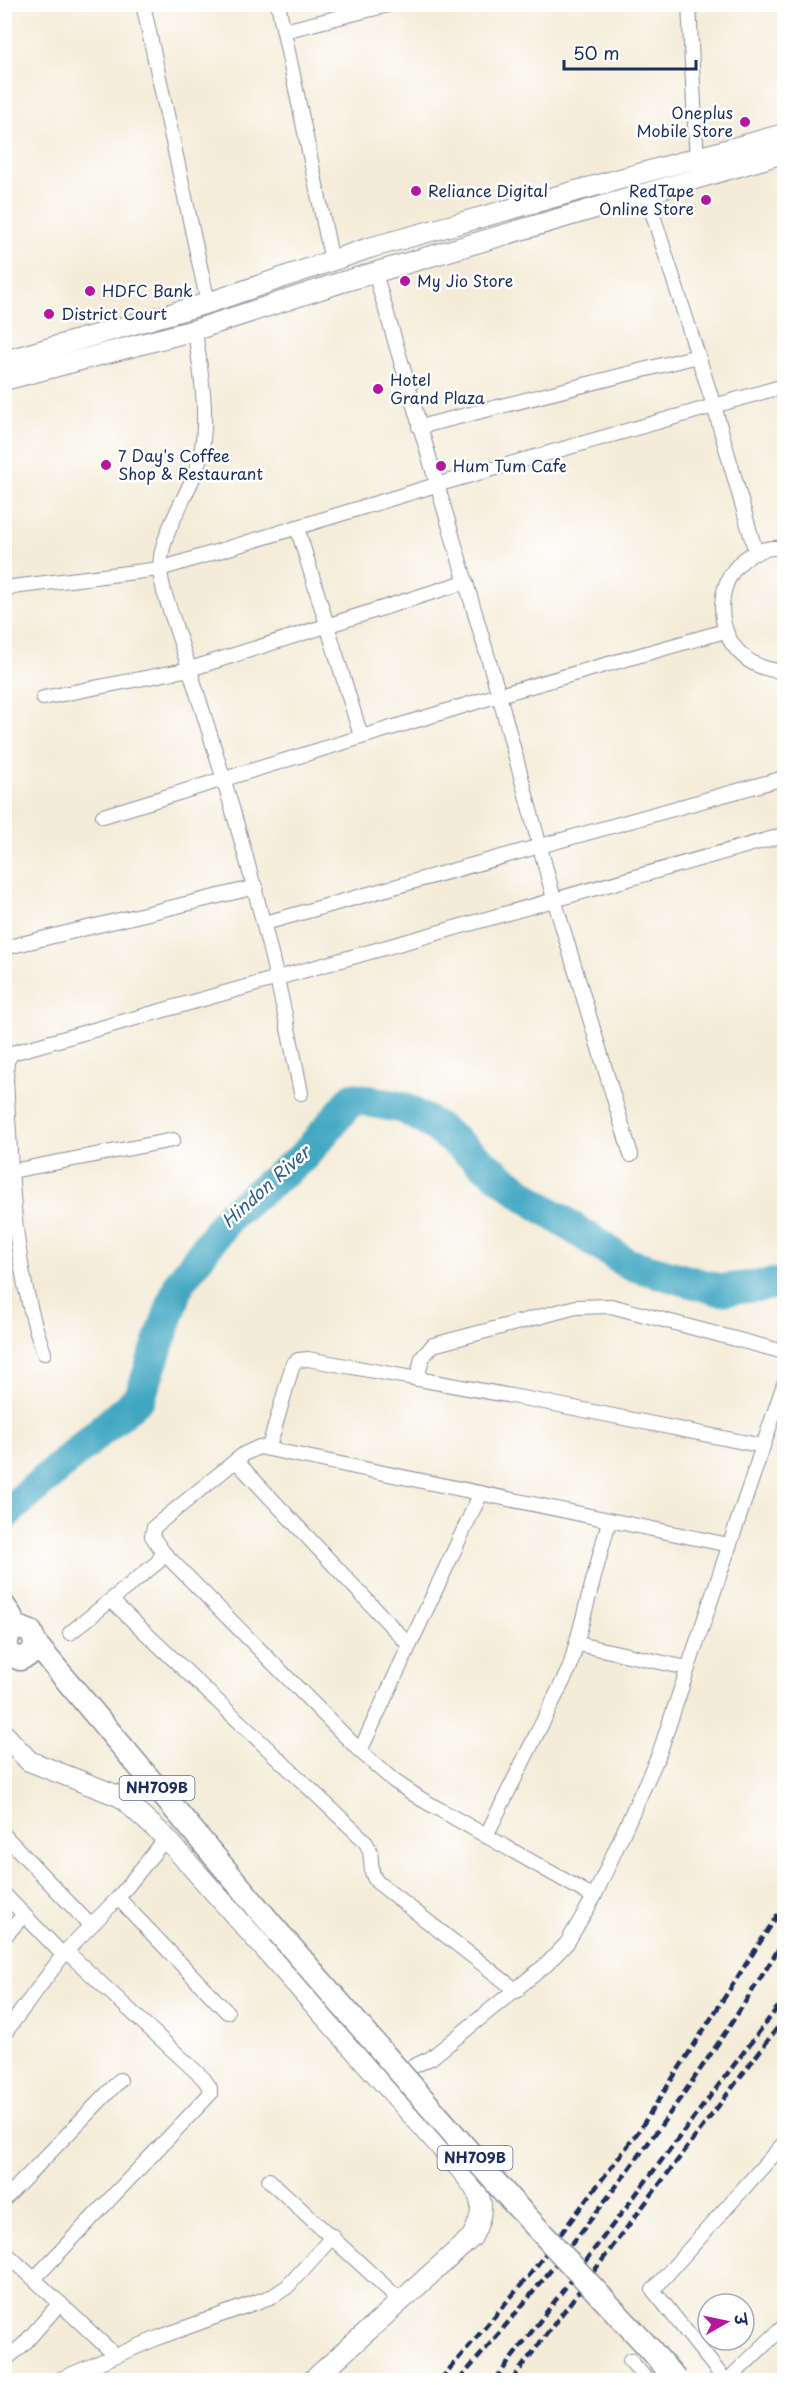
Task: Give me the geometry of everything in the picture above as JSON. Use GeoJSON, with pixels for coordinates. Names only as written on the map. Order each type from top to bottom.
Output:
{"type":"FeatureCollection","features":[{"type":"Feature","properties":{"kind":"highway","name":"NH709B"},"geometry":{"type":"LineString","coordinates":[[4,1606],[11,1616],[8,1651]]}},
{"type":"Feature","properties":{"kind":"highway","name":"NH709B"},"geometry":{"type":"LineString","coordinates":[[8,1651],[15,1628],[32,1632],[36,1644],[278,1932],[511,2200],[651,2350],[676,2380]]}},
{"type":"Feature","properties":{"kind":"main road"},"geometry":{"type":"LineString","coordinates":[[4,361],[208,303],[369,248],[784,134]]}},
{"type":"Feature","properties":{"kind":"main road"},"geometry":{"type":"LineString","coordinates":[[4,380],[195,330],[375,273],[784,153]]}},
{"type":"Feature","properties":{"kind":"main road"},"geometry":{"type":"LineString","coordinates":[[4,1734],[29,1761],[121,1797],[166,1838],[461,2170],[482,2201],[481,2221],[472,2237],[312,2380]]}},
{"type":"Feature","properties":{"kind":"street"},"geometry":{"type":"LineString","coordinates":[[143,4],[208,303]]}},
{"type":"Feature","properties":{"kind":"street"},"geometry":{"type":"LineString","coordinates":[[278,4],[332,261]]}},
{"type":"Feature","properties":{"kind":"street"},"geometry":{"type":"LineString","coordinates":[[284,31],[392,4]]}},
{"type":"Feature","properties":{"kind":"street"},"geometry":{"type":"LineString","coordinates":[[689,4],[696,158],[700,178]]}},
{"type":"Feature","properties":{"kind":"street"},"geometry":{"type":"LineString","coordinates":[[646,193],[714,406],[756,553]]}},
{"type":"Feature","properties":{"kind":"street"},"geometry":{"type":"LineString","coordinates":[[375,273],[499,695],[554,899],[631,1155]]}},
{"type":"Feature","properties":{"kind":"street"},"geometry":{"type":"LineString","coordinates":[[195,330],[204,411],[201,451],[198,467],[164,547],[160,569],[164,592],[190,669],[256,887],[279,978],[301,1093]]}},
{"type":"Feature","properties":{"kind":"street"},"geometry":{"type":"LineString","coordinates":[[419,427],[698,356]]}},
{"type":"Feature","properties":{"kind":"street"},"geometry":{"type":"LineString","coordinates":[[4,588],[160,569],[436,485],[784,386]]}},
{"type":"Feature","properties":{"kind":"street"},"geometry":{"type":"LineString","coordinates":[[297,527],[362,736]]}},
{"type":"Feature","properties":{"kind":"street"},"geometry":{"type":"LineString","coordinates":[[784,548],[756,553],[734,571],[722,596],[721,614],[725,631],[735,648],[748,660],[765,668],[784,671]]}},
{"type":"Feature","properties":{"kind":"street"},"geometry":{"type":"LineString","coordinates":[[43,698],[190,669],[465,582]]}},
{"type":"Feature","properties":{"kind":"street"},"geometry":{"type":"LineString","coordinates":[[104,816],[499,695],[725,631]]}},
{"type":"Feature","properties":{"kind":"street"},"geometry":{"type":"LineString","coordinates":[[265,923],[784,778]]}},
{"type":"Feature","properties":{"kind":"street"},"geometry":{"type":"LineString","coordinates":[[44,1353],[24,1293],[16,1240],[12,1171],[7,1147],[7,1061],[12,1053],[784,835]]}},
{"type":"Feature","properties":{"kind":"street"},"geometry":{"type":"LineString","coordinates":[[4,948],[256,887]]}},
{"type":"Feature","properties":{"kind":"street"},"geometry":{"type":"LineString","coordinates":[[12,1171],[173,1140]]}},
{"type":"Feature","properties":{"kind":"street"},"geometry":{"type":"LineString","coordinates":[[417,1379],[425,1350],[433,1345],[576,1307],[595,1305],[629,1310],[784,1352]]}},
{"type":"Feature","properties":{"kind":"street"},"geometry":{"type":"LineString","coordinates":[[269,1447],[290,1371],[298,1360],[308,1359],[764,1446]]}},
{"type":"Feature","properties":{"kind":"street"},"geometry":{"type":"LineString","coordinates":[[383,2081],[431,2058],[517,1991],[567,1943],[594,1897],[646,1785],[784,1384]]}},
{"type":"Feature","properties":{"kind":"street"},"geometry":{"type":"LineString","coordinates":[[594,1897],[394,1781],[360,1751],[163,1552],[152,1536],[154,1527],[251,1449],[269,1447],[729,1545]]}},
{"type":"Feature","properties":{"kind":"street"},"geometry":{"type":"LineString","coordinates":[[236,1461],[410,1645]]}},
{"type":"Feature","properties":{"kind":"street"},"geometry":{"type":"LineString","coordinates":[[360,1751],[481,1493]]}},
{"type":"Feature","properties":{"kind":"street"},"geometry":{"type":"LineString","coordinates":[[486,1836],[562,1687],[579,1644],[609,1521]]}},
{"type":"Feature","properties":{"kind":"street"},"geometry":{"type":"LineString","coordinates":[[70,1633],[158,1562],[163,1552]]}},
{"type":"Feature","properties":{"kind":"street"},"geometry":{"type":"LineString","coordinates":[[112,1601],[363,1839],[372,1855],[371,1871],[377,1882],[517,1991]]}},
{"type":"Feature","properties":{"kind":"street"},"geometry":{"type":"LineString","coordinates":[[579,1644],[687,1668]]}},
{"type":"Feature","properties":{"kind":"street"},"geometry":{"type":"LineString","coordinates":[[4,1835],[90,1925]]}},
{"type":"Feature","properties":{"kind":"street"},"geometry":{"type":"LineString","coordinates":[[4,2034],[64,1953],[118,1898],[166,1838]]}},
{"type":"Feature","properties":{"kind":"street"},"geometry":{"type":"LineString","coordinates":[[4,1894],[64,1953],[204,2079],[210,2088],[210,2094],[34,2279]]}},
{"type":"Feature","properties":{"kind":"street"},"geometry":{"type":"LineString","coordinates":[[118,1898],[227,2012]]}},
{"type":"Feature","properties":{"kind":"street"},"geometry":{"type":"LineString","coordinates":[[4,1937],[24,1915]]}},
{"type":"Feature","properties":{"kind":"street"},"geometry":{"type":"LineString","coordinates":[[4,2200],[120,2080]]}},
{"type":"Feature","properties":{"kind":"street"},"geometry":{"type":"LineString","coordinates":[[784,2143],[653,2290],[727,2380],[784,2328]]}},
{"type":"Feature","properties":{"kind":"street"},"geometry":{"type":"LineString","coordinates":[[269,2180],[333,2236],[401,2301]]}},
{"type":"Feature","properties":{"kind":"street"},"geometry":{"type":"LineString","coordinates":[[58,2380],[115,2355],[273,2296],[287,2287],[333,2236]]}},
{"type":"Feature","properties":{"kind":"street"},"geometry":{"type":"LineString","coordinates":[[4,2251],[115,2355]]}},
{"type":"Feature","properties":{"kind":"street"},"geometry":{"type":"LineString","coordinates":[[4,2361],[24,2344],[60,2303]]}},
{"type":"Feature","properties":{"kind":"street"},"geometry":{"type":"LineString","coordinates":[[630,2360],[647,2380]]}},
{"type":"Feature","properties":{"kind":"waterway","name":"Hindon River"},"geometry":{"type":"LineString","coordinates":[[4,1515],[140,1397],[180,1282],[230,1215],[304,1156],[353,1098],[404,1108],[435,1126],[528,1198],[628,1264],[720,1290],[784,1283]]}},
{"type":"Feature","properties":{"kind":"railway"},"geometry":{"type":"LineString","coordinates":[[440,2380],[528,2277],[638,2132],[784,1905]]}},
{"type":"Feature","properties":{"kind":"railway"},"geometry":{"type":"LineString","coordinates":[[459,2380],[589,2222],[671,2112],[784,1940]]}},
{"type":"Feature","properties":{"kind":"railway"},"geometry":{"type":"LineString","coordinates":[[495,2380],[784,1999]]}},
{"type":"Feature","properties":{"kind":"railway"},"geometry":{"type":"LineString","coordinates":[[512,2380],[784,2019]]}},
{"type":"Feature","properties":{"kind":"place","name":"Oneplus Mobile Store"},"geometry":{"type":"Point","coordinates":[745,122]}},
{"type":"Feature","properties":{"kind":"place","name":"Reliance Digital"},"geometry":{"type":"Point","coordinates":[416,191]}},
{"type":"Feature","properties":{"kind":"place","name":"RedTape Online Store"},"geometry":{"type":"Point","coordinates":[706,200]}},
{"type":"Feature","properties":{"kind":"place","name":"My Jio Store"},"geometry":{"type":"Point","coordinates":[405,281]}},
{"type":"Feature","properties":{"kind":"place","name":"HDFC Bank"},"geometry":{"type":"Point","coordinates":[90,291]}},
{"type":"Feature","properties":{"kind":"place","name":"District Court"},"geometry":{"type":"Point","coordinates":[49,314]}},
{"type":"Feature","properties":{"kind":"place","name":"Hotel Grand Plaza"},"geometry":{"type":"Point","coordinates":[378,389]}},
{"type":"Feature","properties":{"kind":"place","name":"7 Day's Coffee Shop & Restaurant"},"geometry":{"type":"Point","coordinates":[106,465]}},
{"type":"Feature","properties":{"kind":"place","name":"Hum Tum Cafe"},"geometry":{"type":"Point","coordinates":[441,466]}}]}
